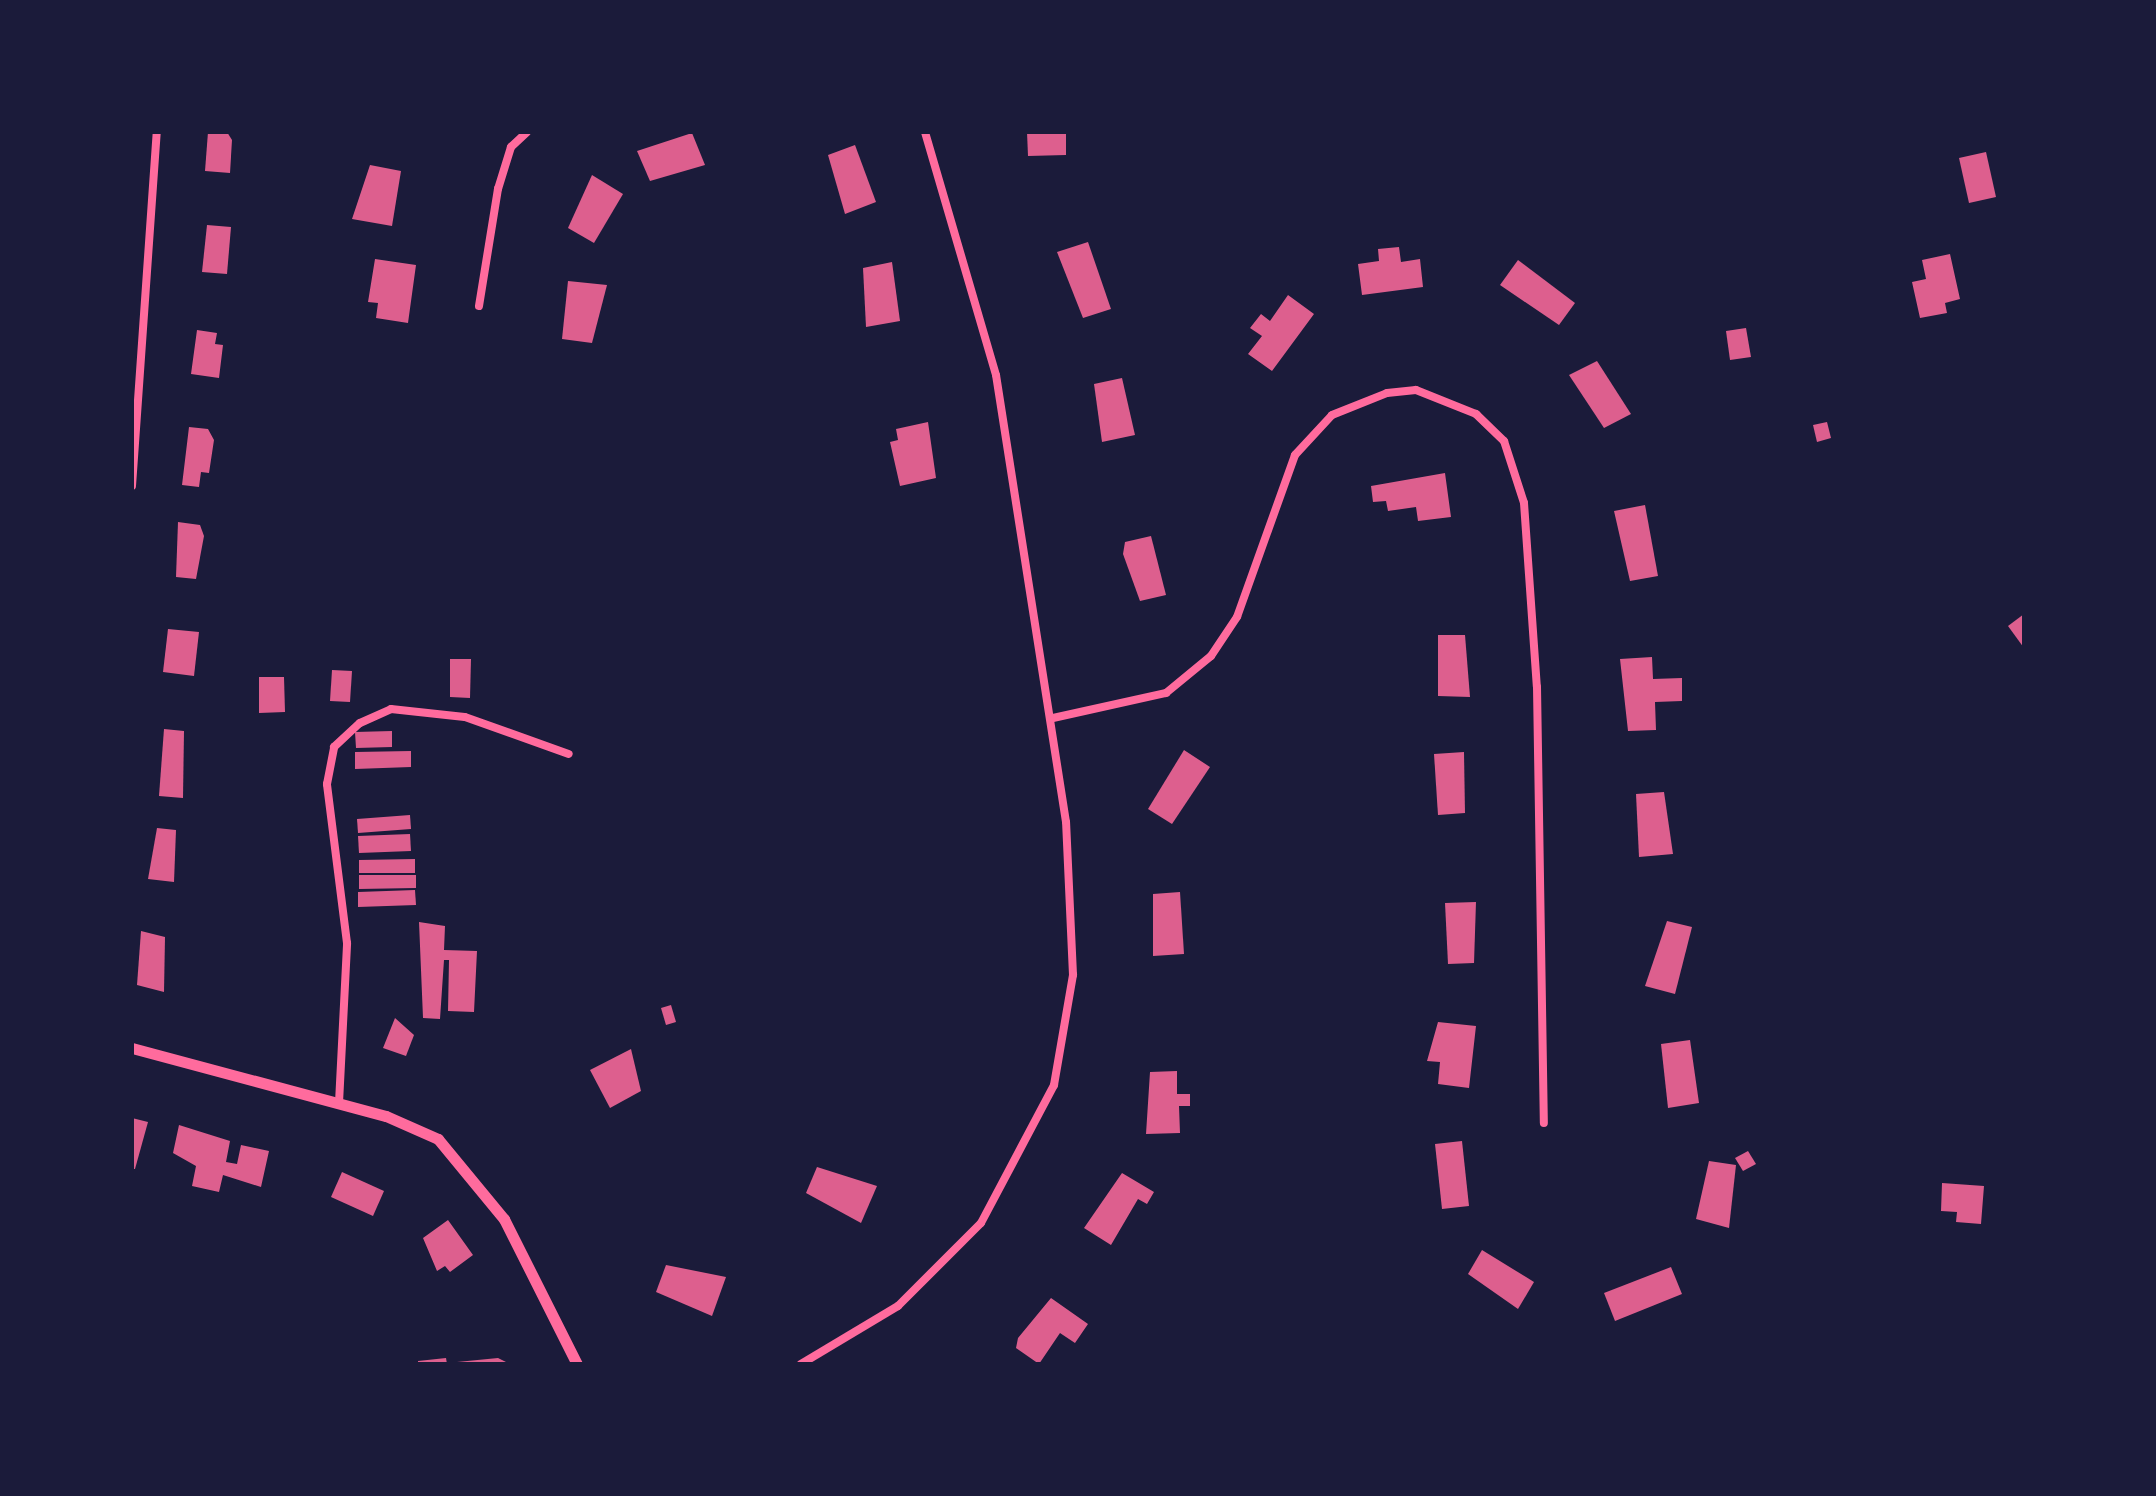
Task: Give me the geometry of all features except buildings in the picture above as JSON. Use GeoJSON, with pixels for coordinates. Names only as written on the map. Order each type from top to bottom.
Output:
{"type":"FeatureCollection","features":[{"type":"Feature","properties":{"kind":"street"},"geometry":{"type":"LineString","coordinates":[[132,486],[157,132]]}},
{"type":"Feature","properties":{"kind":"street"},"geometry":{"type":"LineString","coordinates":[[479,306],[498,189],[511,147],[527,132]]}},
{"type":"Feature","properties":{"kind":"street"},"geometry":{"type":"LineString","coordinates":[[801,1364],[898,1306],[952,1259],[981,1223],[1054,1085],[1073,975],[1053,718],[996,375],[925,132]]}},
{"type":"Feature","properties":{"kind":"street"},"geometry":{"type":"LineString","coordinates":[[1053,718],[1166,693],[1211,656],[1237,617],[1295,455],[1332,415],[1416,390],[1476,414],[1504,441],[1524,503],[1537,687],[1544,1123]]}},
{"type":"Feature","properties":{"kind":"street"},"geometry":{"type":"LineString","coordinates":[[339,1103],[347,943],[327,784],[334,747],[360,723],[391,709],[465,717],[569,754]]}},
{"type":"Feature","properties":{"kind":"street"},"geometry":{"type":"LineString","coordinates":[[132,1048],[417,1127],[456,1155],[517,1241],[577,1364]]}}]}
